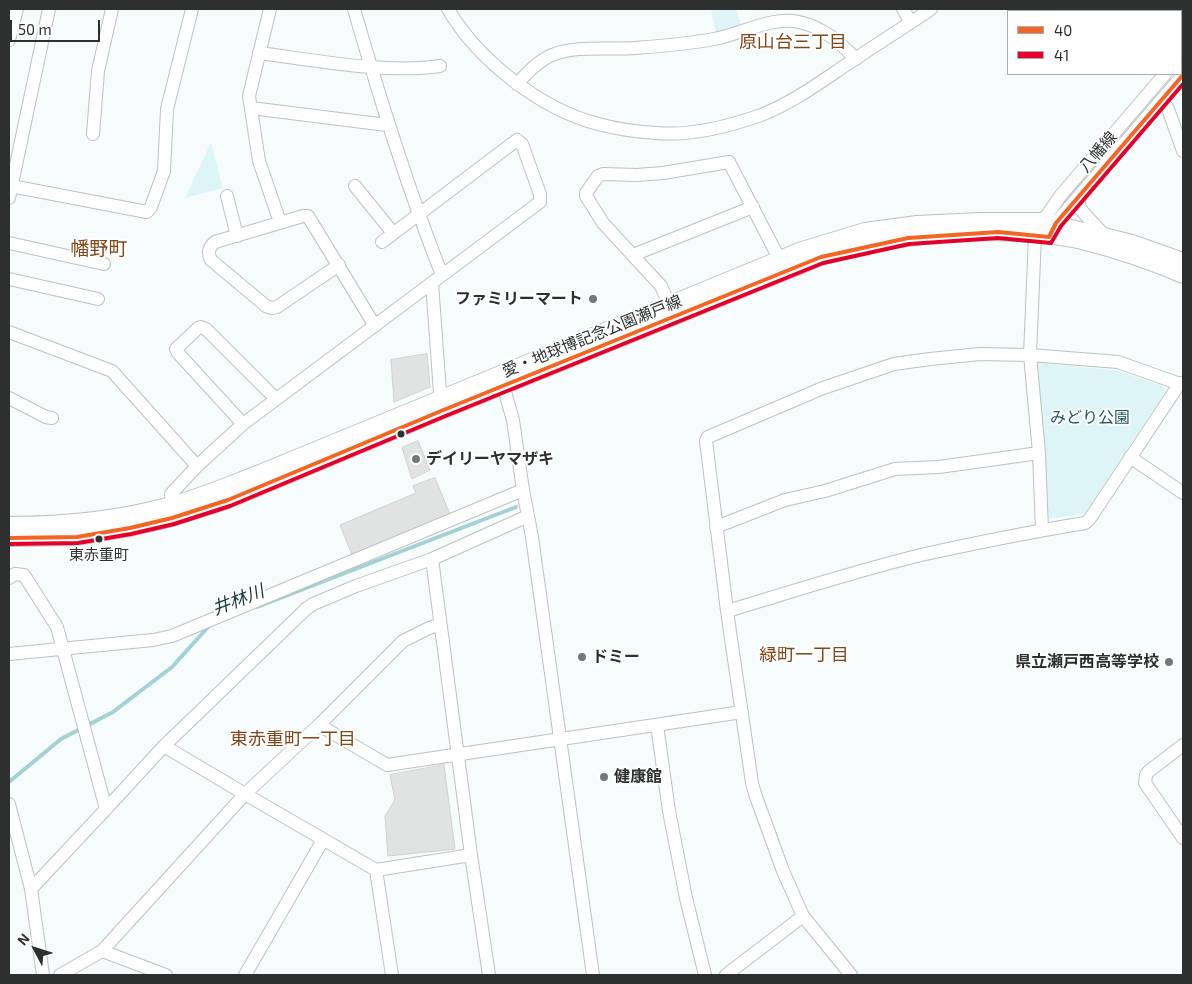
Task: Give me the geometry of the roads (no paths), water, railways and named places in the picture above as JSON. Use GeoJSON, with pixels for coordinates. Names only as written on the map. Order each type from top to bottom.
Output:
{"type":"FeatureCollection","features":[{"type":"Feature","properties":{"kind":"main road","name":"愛・地球博記念公園瀬戸線"},"geometry":{"type":"LineString","coordinates":[[9,538],[77,537],[130,528],[172,512],[260,473],[441,405],[783,265],[831,240],[865,231],[935,223],[980,221],[1044,231],[1104,236],[1132,243],[1183,261]]}},
{"type":"Feature","properties":{"kind":"main road","name":"愛・地球博記念公園瀬戸線"},"geometry":{"type":"LineString","coordinates":[[1044,231],[1082,241],[1183,275]]}},
{"type":"Feature","properties":{"kind":"main road","name":"愛・地球博記念公園瀬戸線"},"geometry":{"type":"LineString","coordinates":[[502,380],[669,304],[783,265]]}},
{"type":"Feature","properties":{"kind":"main road","name":"愛・地球博記念公園瀬戸線"},"geometry":{"type":"LineString","coordinates":[[9,525],[79,522],[132,514],[172,512]]}},
{"type":"Feature","properties":{"kind":"street"},"geometry":{"type":"LineString","coordinates":[[9,36],[17,9]]}},
{"type":"Feature","properties":{"kind":"street"},"geometry":{"type":"LineString","coordinates":[[49,9],[10,192],[141,212],[147,212],[151,206],[164,171],[167,109],[192,9]]}},
{"type":"Feature","properties":{"kind":"street"},"geometry":{"type":"LineString","coordinates":[[93,134],[98,72],[112,9]]}},
{"type":"Feature","properties":{"kind":"street"},"geometry":{"type":"LineString","coordinates":[[270,9],[249,96],[258,161],[280,222]]}},
{"type":"Feature","properties":{"kind":"street"},"geometry":{"type":"LineString","coordinates":[[354,9],[387,125],[418,214],[437,279],[441,405]]}},
{"type":"Feature","properties":{"kind":"street"},"geometry":{"type":"LineString","coordinates":[[903,9],[911,22]]}},
{"type":"Feature","properties":{"kind":"street"},"geometry":{"type":"LineString","coordinates":[[454,11],[471,42],[517,84],[559,109],[597,124],[659,134],[710,129],[762,114],[786,104],[931,9]]}},
{"type":"Feature","properties":{"kind":"street"},"geometry":{"type":"LineString","coordinates":[[517,84],[530,70],[552,55],[577,49],[634,48],[715,39],[778,22],[798,22],[816,27],[833,37],[856,59]]}},
{"type":"Feature","properties":{"kind":"street"},"geometry":{"type":"LineString","coordinates":[[260,53],[370,66],[425,68],[440,66]]}},
{"type":"Feature","properties":{"kind":"street","name":"八幡線"},"geometry":{"type":"LineString","coordinates":[[1044,231],[1061,195],[1164,75]]}},
{"type":"Feature","properties":{"kind":"street","name":"八幡線"},"geometry":{"type":"LineString","coordinates":[[1044,231],[1078,197],[1183,75]]}},
{"type":"Feature","properties":{"kind":"street"},"geometry":{"type":"LineString","coordinates":[[1162,99],[1168,109],[1183,151]]}},
{"type":"Feature","properties":{"kind":"street"},"geometry":{"type":"LineString","coordinates":[[251,108],[387,125]]}},
{"type":"Feature","properties":{"kind":"street"},"geometry":{"type":"LineString","coordinates":[[172,512],[171,494],[197,466],[243,424],[540,202],[540,194],[522,144],[517,140],[382,242]]}},
{"type":"Feature","properties":{"kind":"street"},"geometry":{"type":"LineString","coordinates":[[669,304],[662,286],[603,223],[586,196],[586,193],[598,176],[603,174],[637,175],[663,173],[729,162],[783,265]]}},
{"type":"Feature","properties":{"kind":"street"},"geometry":{"type":"LineString","coordinates":[[356,186],[393,233]]}},
{"type":"Feature","properties":{"kind":"street"},"geometry":{"type":"LineString","coordinates":[[226,196],[237,236]]}},
{"type":"Feature","properties":{"kind":"street"},"geometry":{"type":"LineString","coordinates":[[1078,197],[1080,209],[1104,236]]}},
{"type":"Feature","properties":{"kind":"street"},"geometry":{"type":"LineString","coordinates":[[632,255],[753,207]]}},
{"type":"Feature","properties":{"kind":"street"},"geometry":{"type":"LineString","coordinates":[[339,265],[277,307],[272,308],[266,306],[211,260],[208,254],[210,246],[215,242],[280,222],[308,216],[339,265],[375,326]]}},
{"type":"Feature","properties":{"kind":"street"},"geometry":{"type":"LineString","coordinates":[[1042,530],[1039,453],[1030,355],[1044,231]]}},
{"type":"Feature","properties":{"kind":"street"},"geometry":{"type":"LineString","coordinates":[[9,244],[104,264]]}},
{"type":"Feature","properties":{"kind":"street"},"geometry":{"type":"LineString","coordinates":[[9,279],[98,299]]}},
{"type":"Feature","properties":{"kind":"street"},"geometry":{"type":"LineString","coordinates":[[243,424],[178,354],[176,349],[198,328],[206,329],[276,399]]}},
{"type":"Feature","properties":{"kind":"street"},"geometry":{"type":"LineString","coordinates":[[9,332],[112,371],[197,466]]}},
{"type":"Feature","properties":{"kind":"street"},"geometry":{"type":"LineString","coordinates":[[727,611],[829,580],[920,556],[1042,530],[1085,523],[1181,384],[1118,362],[1030,355],[980,354],[894,364],[822,388],[708,437],[706,446],[716,527],[727,611],[752,783],[783,871],[803,916],[851,975]]}},
{"type":"Feature","properties":{"kind":"street"},"geometry":{"type":"LineString","coordinates":[[502,380],[513,420],[528,516],[593,975]]}},
{"type":"Feature","properties":{"kind":"street"},"geometry":{"type":"LineString","coordinates":[[9,398],[46,418],[52,418]]}},
{"type":"Feature","properties":{"kind":"street"},"geometry":{"type":"LineString","coordinates":[[716,527],[785,500],[825,491],[895,469],[939,467],[1039,453]]}},
{"type":"Feature","properties":{"kind":"street"},"geometry":{"type":"LineString","coordinates":[[1130,458],[1183,493]]}},
{"type":"Feature","properties":{"kind":"street"},"geometry":{"type":"LineString","coordinates":[[9,654],[63,650],[153,640],[172,636],[523,490]]}},
{"type":"Feature","properties":{"kind":"street"},"geometry":{"type":"LineString","coordinates":[[31,889],[164,746],[306,610],[314,604],[356,586],[432,559],[528,516]]}},
{"type":"Feature","properties":{"kind":"street"},"geometry":{"type":"LineString","coordinates":[[432,559],[456,754],[489,975]]}},
{"type":"Feature","properties":{"kind":"street"},"geometry":{"type":"LineString","coordinates":[[9,578],[16,574],[24,575],[57,627],[106,809]]}},
{"type":"Feature","properties":{"kind":"street"},"geometry":{"type":"LineString","coordinates":[[60,975],[102,951],[245,794],[320,725],[403,641],[440,624]]}},
{"type":"Feature","properties":{"kind":"street"},"geometry":{"type":"LineString","coordinates":[[320,725],[388,765],[742,712]]}},
{"type":"Feature","properties":{"kind":"street"},"geometry":{"type":"LineString","coordinates":[[657,725],[669,811],[686,898],[706,975]]}},
{"type":"Feature","properties":{"kind":"street"},"geometry":{"type":"LineString","coordinates":[[1183,745],[1146,775],[1145,783],[1183,838]]}},
{"type":"Feature","properties":{"kind":"street"},"geometry":{"type":"LineString","coordinates":[[164,746],[376,870],[471,855]]}},
{"type":"Feature","properties":{"kind":"street"},"geometry":{"type":"LineString","coordinates":[[9,804],[31,889],[44,975]]}},
{"type":"Feature","properties":{"kind":"street"},"geometry":{"type":"LineString","coordinates":[[245,975],[323,840]]}},
{"type":"Feature","properties":{"kind":"street"},"geometry":{"type":"LineString","coordinates":[[376,870],[392,975]]}},
{"type":"Feature","properties":{"kind":"street"},"geometry":{"type":"LineString","coordinates":[[726,975],[803,916]]}},
{"type":"Feature","properties":{"kind":"street"},"geometry":{"type":"LineString","coordinates":[[102,951],[166,975]]}},
{"type":"Feature","properties":{"kind":"waterway","name":"井林川"},"geometry":{"type":"LineString","coordinates":[[257,607],[516,507]]}},
{"type":"Feature","properties":{"kind":"waterway","name":"井林川"},"geometry":{"type":"LineString","coordinates":[[9,782],[61,739],[113,712],[172,667],[209,626]]}},
{"type":"Feature","properties":{"kind":"place","name":"ファミリーマート"},"geometry":{"type":"Point","coordinates":[593,299]}},
{"type":"Feature","properties":{"kind":"place","name":"デイリーヤマザキ"},"geometry":{"type":"Point","coordinates":[416,459]}},
{"type":"Feature","properties":{"kind":"place","name":"東赤重町"},"geometry":{"type":"Point","coordinates":[99,539]}},
{"type":"Feature","properties":{"kind":"place","name":"ドミー"},"geometry":{"type":"Point","coordinates":[582,657]}},
{"type":"Feature","properties":{"kind":"place","name":"県立瀬戸西高等学校"},"geometry":{"type":"Point","coordinates":[1169,662]}},
{"type":"Feature","properties":{"kind":"place","name":"健康館"},"geometry":{"type":"Point","coordinates":[604,777]}},
{"type":"Feature","properties":{"kind":"district","name":"原山台三丁目"},"geometry":{"type":"Point","coordinates":[793,42]}},
{"type":"Feature","properties":{"kind":"district","name":"幡野町"},"geometry":{"type":"Point","coordinates":[99,249]}},
{"type":"Feature","properties":{"kind":"district","name":"緑町一丁目"},"geometry":{"type":"Point","coordinates":[804,655]}},
{"type":"Feature","properties":{"kind":"district","name":"東赤重町一丁目"},"geometry":{"type":"Point","coordinates":[293,739]}},
{"type":"Feature","properties":{"kind":"park label","name":"みどり公園"},"geometry":{"type":"Point","coordinates":[1090,418]}}]}
